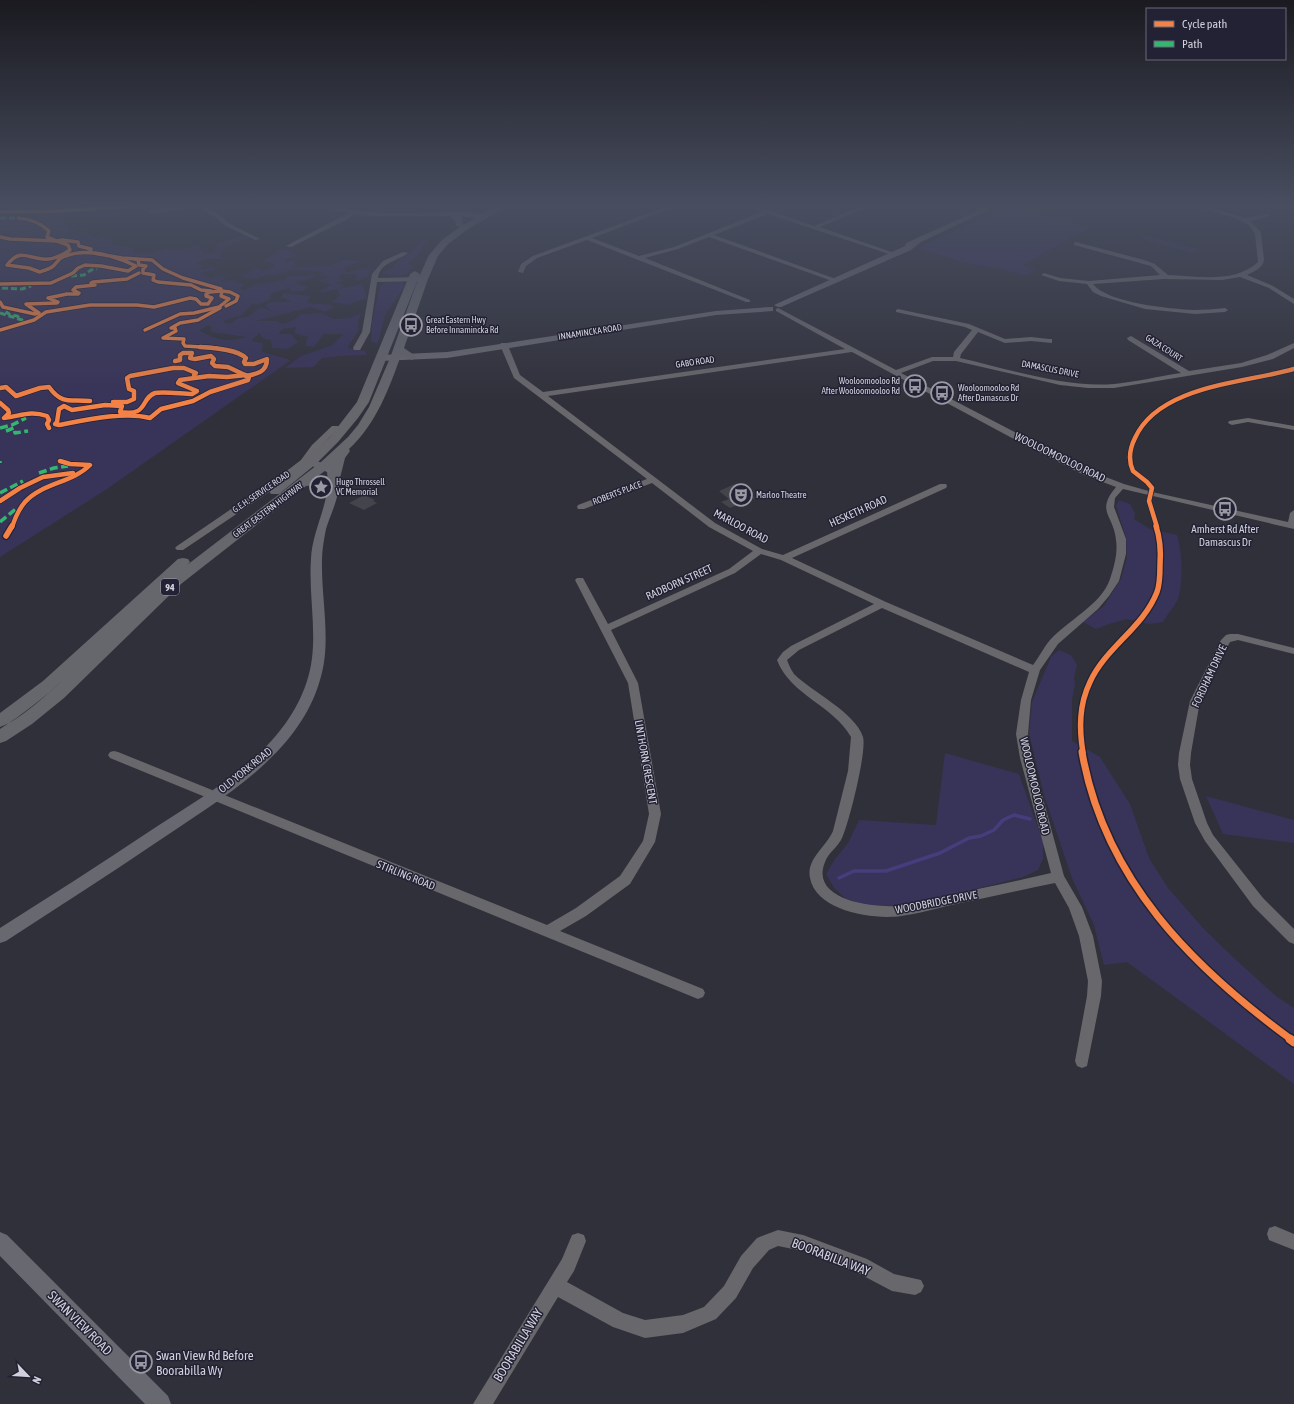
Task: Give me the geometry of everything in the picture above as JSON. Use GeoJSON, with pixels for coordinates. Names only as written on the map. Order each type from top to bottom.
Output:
{"type":"FeatureCollection","features":[{"type":"Feature","properties":{"kind":"highway","name":"GREAT EASTERN HIGHWAY"},"geometry":{"type":"LineString","coordinates":[[0,737],[26,720],[58,694],[176,581],[303,483],[315,466],[339,438],[363,402],[416,272]]}},
{"type":"Feature","properties":{"kind":"highway","name":"GREAT EASTERN HIGHWAY"},"geometry":{"type":"LineString","coordinates":[[339,438],[373,413],[426,272]]}},
{"type":"Feature","properties":{"kind":"highway"},"geometry":{"type":"LineString","coordinates":[[395,358],[414,358]]}},
{"type":"Feature","properties":{"kind":"highway"},"geometry":{"type":"LineString","coordinates":[[395,358],[414,358]]}},
{"type":"Feature","properties":{"kind":"highway"},"geometry":{"type":"LineString","coordinates":[[303,483],[310,480],[335,479],[339,458],[339,438]]}},
{"type":"Feature","properties":{"kind":"highway","name":"GREAT EASTERN HIGHWAY"},"geometry":{"type":"LineString","coordinates":[[0,721],[42,690],[68,668],[162,579],[315,466]]}},
{"type":"Feature","properties":{"kind":"main road"},"geometry":{"type":"LineString","coordinates":[[778,309],[792,300],[853,272]]}},
{"type":"Feature","properties":{"kind":"main road","name":"INNAMINCKA ROAD"},"geometry":{"type":"LineString","coordinates":[[414,358],[716,312],[778,309]]}},
{"type":"Feature","properties":{"kind":"main road"},"geometry":{"type":"LineString","coordinates":[[379,360],[395,358]]}},
{"type":"Feature","properties":{"kind":"main road"},"geometry":{"type":"LineString","coordinates":[[315,466],[327,477],[335,479]]}},
{"type":"Feature","properties":{"kind":"main road","name":"OLD YORK ROAD"},"geometry":{"type":"LineString","coordinates":[[0,936],[104,870],[241,776],[271,749],[289,729],[310,695],[317,672],[319,655],[316,565],[318,538],[335,479]]}},
{"type":"Feature","properties":{"kind":"main road","name":"SWAN VIEW ROAD"},"geometry":{"type":"LineString","coordinates":[[0,1242],[160,1404]]}},
{"type":"Feature","properties":{"kind":"street"},"geometry":{"type":"LineString","coordinates":[[357,348],[366,332],[375,274],[377,272]]}},
{"type":"Feature","properties":{"kind":"street"},"geometry":{"type":"LineString","coordinates":[[673,272],[748,301]]}},
{"type":"Feature","properties":{"kind":"street"},"geometry":{"type":"LineString","coordinates":[[811,272],[834,280]]}},
{"type":"Feature","properties":{"kind":"street"},"geometry":{"type":"LineString","coordinates":[[1160,272],[1166,277]]}},
{"type":"Feature","properties":{"kind":"street"},"geometry":{"type":"LineString","coordinates":[[1044,275],[1070,282],[1090,283],[1166,277],[1213,278],[1241,275],[1248,272]]}},
{"type":"Feature","properties":{"kind":"street"},"geometry":{"type":"LineString","coordinates":[[1241,275],[1271,287],[1294,302]]}},
{"type":"Feature","properties":{"kind":"street"},"geometry":{"type":"LineString","coordinates":[[374,280],[423,279]]}},
{"type":"Feature","properties":{"kind":"street"},"geometry":{"type":"LineString","coordinates":[[1090,283],[1095,291],[1134,305],[1195,312],[1224,310]]}},
{"type":"Feature","properties":{"kind":"street","name":"WOOLOOMOOLOO ROAD"},"geometry":{"type":"LineString","coordinates":[[778,309],[852,350],[1074,467],[1121,486],[1111,498],[1110,507],[1120,539],[1121,554],[1114,581],[1106,594],[1094,607],[1054,642],[1035,670],[1026,700],[1022,734],[1026,758],[1058,877],[1075,907],[1086,936],[1092,964],[1095,981],[1094,996],[1082,1061]]}},
{"type":"Feature","properties":{"kind":"street"},"geometry":{"type":"LineString","coordinates":[[898,311],[966,325],[989,337],[1005,341],[1031,339],[1049,341]]}},
{"type":"Feature","properties":{"kind":"street"},"geometry":{"type":"LineString","coordinates":[[1195,312],[1200,321]]}},
{"type":"Feature","properties":{"kind":"street"},"geometry":{"type":"LineString","coordinates":[[956,359],[957,354],[976,330]]}},
{"type":"Feature","properties":{"kind":"street","name":"GAZA COURT"},"geometry":{"type":"LineString","coordinates":[[1131,338],[1188,374]]}},
{"type":"Feature","properties":{"kind":"street","name":"MARLOO ROAD"},"geometry":{"type":"LineString","coordinates":[[504,345],[517,376],[712,525],[759,551],[784,558],[882,604],[1035,670]]}},
{"type":"Feature","properties":{"kind":"street","name":"DAMASCUS DRIVE"},"geometry":{"type":"LineString","coordinates":[[896,372],[932,358],[956,359],[1060,383],[1088,386],[1114,386],[1257,361],[1270,357],[1294,345]]}},
{"type":"Feature","properties":{"kind":"street","name":"GABO ROAD"},"geometry":{"type":"LineString","coordinates":[[541,395],[852,350]]}},
{"type":"Feature","properties":{"kind":"street"},"geometry":{"type":"LineString","coordinates":[[1232,423],[1248,420],[1294,428]]}},
{"type":"Feature","properties":{"kind":"street","name":"G.E.H. SERVICE ROAD"},"geometry":{"type":"LineString","coordinates":[[180,548],[203,530],[278,482],[310,457],[315,448],[339,438]]}},
{"type":"Feature","properties":{"kind":"street","name":"ROBERTS PLACE"},"geometry":{"type":"LineString","coordinates":[[581,507],[652,480]]}},
{"type":"Feature","properties":{"kind":"street","name":"HESKETH ROAD"},"geometry":{"type":"LineString","coordinates":[[784,558],[943,486]]}},
{"type":"Feature","properties":{"kind":"street"},"geometry":{"type":"LineString","coordinates":[[1121,486],[1162,498],[1293,526],[1294,513]]}},
{"type":"Feature","properties":{"kind":"street","name":"RADBORN STREET"},"geometry":{"type":"LineString","coordinates":[[605,628],[732,571],[747,562],[759,551]]}},
{"type":"Feature","properties":{"kind":"street","name":"LINTHORN CRESCENT"},"geometry":{"type":"LineString","coordinates":[[547,932],[581,912],[625,880],[649,842],[655,814],[633,683],[580,580]]}},
{"type":"Feature","properties":{"kind":"street","name":"WOODBRIDGE DRIVE"},"geometry":{"type":"LineString","coordinates":[[882,604],[795,648],[782,660],[790,676],[848,723],[857,738],[856,756],[844,818],[835,839],[818,863],[816,873],[818,886],[834,901],[852,907],[886,912],[900,911],[1058,877]]}},
{"type":"Feature","properties":{"kind":"street","name":"FORDHAM DRIVE"},"geometry":{"type":"LineString","coordinates":[[1294,651],[1238,638],[1230,637],[1226,640],[1195,701],[1184,764],[1186,779],[1201,823],[1209,838],[1258,902],[1294,938]]}},
{"type":"Feature","properties":{"kind":"street","name":"STIRLING ROAD"},"geometry":{"type":"LineString","coordinates":[[114,755],[698,994]]}},
{"type":"Feature","properties":{"kind":"street"},"geometry":{"type":"LineString","coordinates":[[1275,1234],[1294,1242]]}},
{"type":"Feature","properties":{"kind":"street","name":"BOORABILLA WAY"},"geometry":{"type":"LineString","coordinates":[[554,1285],[619,1321],[645,1330],[683,1324],[710,1313],[730,1292],[747,1262],[763,1244],[778,1238],[803,1243],[861,1265],[892,1282],[915,1286]]}},
{"type":"Feature","properties":{"kind":"street","name":"BOORABILLA WAY"},"geometry":{"type":"LineString","coordinates":[[482,1404],[554,1285],[568,1265],[578,1241]]}},
{"type":"Feature","properties":{"kind":"shaded area"},"geometry":{"type":"Polygon","coordinates":[[[0,272],[208,272],[200,273],[212,278],[215,276],[229,276],[220,281],[233,280],[245,285],[240,288],[244,290],[254,285],[285,280],[287,275],[301,276],[313,274],[316,277],[296,283],[308,287],[303,291],[291,291],[290,288],[270,294],[271,299],[258,305],[252,304],[242,315],[223,321],[229,324],[238,318],[247,317],[261,307],[271,311],[265,305],[273,302],[292,302],[281,297],[284,293],[310,296],[307,303],[332,305],[334,308],[325,312],[311,307],[256,321],[276,321],[283,324],[295,319],[301,314],[322,313],[334,319],[349,318],[361,313],[358,323],[359,330],[347,348],[365,351],[367,355],[322,358],[314,367],[285,368],[301,356],[333,345],[343,334],[324,334],[314,347],[305,346],[308,337],[294,333],[296,327],[283,329],[278,334],[291,334],[298,342],[288,349],[272,348],[271,340],[262,338],[260,333],[251,341],[263,343],[262,352],[291,360],[107,489],[0,557],[0,272]],[[211,326],[199,330],[222,340],[234,340],[247,337],[211,332],[211,326]]]}},
{"type":"Feature","properties":{"kind":"shaded area"},"geometry":{"type":"Polygon","coordinates":[[[250,272],[287,272],[275,276],[265,275],[257,279],[240,277],[250,272]]]}},
{"type":"Feature","properties":{"kind":"shaded area"},"geometry":{"type":"Polygon","coordinates":[[[315,272],[370,272],[361,280],[355,280],[356,274],[341,274],[339,278],[344,280],[336,283],[344,285],[339,289],[363,284],[367,298],[347,305],[333,302],[340,295],[337,289],[321,293],[320,291],[331,285],[318,281],[330,277],[319,275],[322,272],[315,272]]]}},
{"type":"Feature","properties":{"kind":"shaded area"},"geometry":{"type":"Polygon","coordinates":[[[384,272],[409,272],[407,274],[398,276],[381,274],[384,272]]]}},
{"type":"Feature","properties":{"kind":"shaded area"},"geometry":{"type":"Polygon","coordinates":[[[1009,272],[1033,272],[1026,276],[1009,272]]]}},
{"type":"Feature","properties":{"kind":"shaded area"},"geometry":{"type":"Polygon","coordinates":[[[403,281],[404,287],[385,315],[378,344],[371,341],[372,322],[380,286],[383,283],[403,281]]]}},
{"type":"Feature","properties":{"kind":"shaded area"},"geometry":{"type":"Polygon","coordinates":[[[1119,500],[1130,504],[1135,513],[1134,519],[1150,529],[1177,535],[1181,559],[1181,586],[1177,601],[1163,622],[1149,624],[1127,619],[1096,629],[1083,622],[1104,606],[1121,579],[1127,558],[1126,537],[1116,506],[1119,500]]]}},
{"type":"Feature","properties":{"kind":"shaded area"},"geometry":{"type":"Polygon","coordinates":[[[1059,650],[1071,655],[1077,665],[1074,677],[1075,684],[1072,700],[1072,741],[1100,757],[1130,804],[1149,858],[1168,888],[1204,929],[1235,959],[1276,996],[1294,1008],[1294,1084],[1127,962],[1104,965],[1094,925],[1072,878],[1044,795],[1029,733],[1032,702],[1051,657],[1059,650]]]}},
{"type":"Feature","properties":{"kind":"shaded area"},"geometry":{"type":"Polygon","coordinates":[[[945,753],[1019,774],[1043,842],[1043,859],[1038,870],[1023,877],[955,894],[892,906],[867,905],[846,899],[834,888],[826,874],[835,859],[848,843],[859,820],[936,825],[945,753]]]}},
{"type":"Feature","properties":{"kind":"shaded area"},"geometry":{"type":"Polygon","coordinates":[[[1206,796],[1294,820],[1294,843],[1223,834],[1206,796]]]}},
{"type":"Feature","properties":{"kind":"building","name":"Marloo Theatre"},"geometry":{"type":"Polygon","coordinates":[[[735,484],[755,498],[730,508],[721,502],[729,499],[719,491],[735,484]]]}},
{"type":"Feature","properties":{"kind":"building"},"geometry":{"type":"Polygon","coordinates":[[[364,495],[375,500],[373,501],[377,503],[364,510],[349,503],[364,495]]]}},
{"type":"Feature","properties":{"kind":"waterway"},"geometry":{"type":"LineString","coordinates":[[839,878],[854,871],[886,871],[940,853],[969,838],[981,836],[994,830],[1003,820],[1014,815],[1030,819]]}},
{"type":"Feature","properties":{"kind":"marked path"},"geometry":{"type":"LineString","coordinates":[[71,276],[84,275],[89,272]]}},
{"type":"Feature","properties":{"kind":"marked path"},"geometry":{"type":"LineString","coordinates":[[2,288],[22,289],[31,286]]}},
{"type":"Feature","properties":{"kind":"marked path"},"geometry":{"type":"LineString","coordinates":[[0,313],[22,320],[17,316],[10,315],[4,310]]}},
{"type":"Feature","properties":{"kind":"marked path"},"geometry":{"type":"LineString","coordinates":[[0,428],[12,425],[26,418]]}},
{"type":"Feature","properties":{"kind":"marked path"},"geometry":{"type":"LineString","coordinates":[[6,431],[14,428],[15,433],[28,431]]}},
{"type":"Feature","properties":{"kind":"marked path"},"geometry":{"type":"LineString","coordinates":[[39,473],[54,468],[68,466]]}},
{"type":"Feature","properties":{"kind":"marked path"},"geometry":{"type":"LineString","coordinates":[[0,493],[23,481]]}},
{"type":"Feature","properties":{"kind":"marked path"},"geometry":{"type":"LineString","coordinates":[[0,522],[17,508]]}},
{"type":"Feature","properties":{"kind":"cycle path"},"geometry":{"type":"LineString","coordinates":[[0,284],[51,283],[74,272]]}},
{"type":"Feature","properties":{"kind":"cycle path"},"geometry":{"type":"LineString","coordinates":[[143,272],[143,273],[154,275],[153,280],[162,284],[191,285],[201,290],[211,291]]}},
{"type":"Feature","properties":{"kind":"cycle path"},"geometry":{"type":"LineString","coordinates":[[169,272],[183,278],[221,289]]}},
{"type":"Feature","properties":{"kind":"cycle path"},"geometry":{"type":"LineString","coordinates":[[0,302],[3,307],[35,314],[39,313],[26,304],[57,303],[58,302],[48,298],[67,294],[78,294],[79,293],[73,290],[76,287],[95,285],[91,283],[93,282],[127,279],[139,273]]}},
{"type":"Feature","properties":{"kind":"cycle path"},"geometry":{"type":"LineString","coordinates":[[0,330],[34,320],[46,312],[90,305],[137,305],[154,307],[190,298],[196,299],[201,304],[208,304],[212,298],[206,296],[206,294],[210,292],[222,291]]}},
{"type":"Feature","properties":{"kind":"cycle path"},"geometry":{"type":"LineString","coordinates":[[145,330],[180,314],[194,313],[219,307],[229,299],[221,296],[222,291],[230,292],[238,296],[236,301],[226,306]]}},
{"type":"Feature","properties":{"kind":"cycle path"},"geometry":{"type":"LineString","coordinates":[[220,308],[198,320],[174,325],[171,328],[175,328],[176,331],[163,338],[184,339],[183,343],[185,346],[219,348],[243,355],[246,358],[244,362],[245,364],[254,364],[267,359],[267,364],[264,370],[246,376]]}},
{"type":"Feature","properties":{"kind":"cycle path"},"geometry":{"type":"LineString","coordinates":[[175,361],[180,360],[180,355],[183,353],[192,353],[190,358],[193,359],[211,356],[214,359],[212,363],[215,366],[228,367],[245,375]]}},
{"type":"Feature","properties":{"kind":"cycle path"},"geometry":{"type":"LineString","coordinates":[[113,402],[127,402],[134,399],[134,391],[129,389],[127,381],[127,378],[130,376],[173,368],[184,368],[196,373],[194,375]]}},
{"type":"Feature","properties":{"kind":"cycle path"},"geometry":{"type":"LineString","coordinates":[[1294,369],[1274,375],[1209,388],[1188,395],[1169,404],[1152,416],[1138,432],[1131,449],[1130,462],[1135,474],[1147,482],[1152,488],[1149,497],[1149,506],[1157,528],[1161,553],[1158,589],[1144,616],[1106,658],[1090,681],[1082,704],[1080,723],[1081,743],[1086,772],[1098,814],[1116,854],[1138,891],[1164,926],[1194,959],[1226,989],[1294,1042]]}},
{"type":"Feature","properties":{"kind":"cycle path"},"geometry":{"type":"LineString","coordinates":[[246,375],[249,377],[248,380],[210,392],[193,401],[161,409],[150,418],[143,416],[101,417],[59,425],[55,424],[57,422],[59,409],[64,406],[72,410],[97,405],[117,405],[122,406],[120,412],[133,413],[144,407],[147,398],[155,393],[192,394],[197,391],[178,383],[180,380],[209,376],[227,377],[246,375]]}},
{"type":"Feature","properties":{"kind":"cycle path"},"geometry":{"type":"LineString","coordinates":[[0,388],[6,387],[16,396],[40,388],[49,387],[58,398],[63,400],[90,401]]}},
{"type":"Feature","properties":{"kind":"cycle path"},"geometry":{"type":"LineString","coordinates":[[0,403],[8,410],[9,413],[4,418],[30,412],[40,413],[47,416],[49,420],[47,424],[49,428]]}},
{"type":"Feature","properties":{"kind":"cycle path"},"geometry":{"type":"LineString","coordinates":[[6,536],[22,506],[30,497],[45,488],[78,475],[90,465],[70,464],[60,461]]}},
{"type":"Feature","properties":{"kind":"cycle path"},"geometry":{"type":"LineString","coordinates":[[0,501],[20,488],[43,477],[73,473]]}},
{"type":"Feature","properties":{"kind":"place","name":"Great Eastern Hwy Before Innamincka Rd"},"geometry":{"type":"Point","coordinates":[411,325]}},
{"type":"Feature","properties":{"kind":"place","name":"Wooloomooloo Rd After Wooloomooloo Rd"},"geometry":{"type":"Point","coordinates":[915,386]}},
{"type":"Feature","properties":{"kind":"place","name":"Wooloomooloo Rd After Damascus Dr"},"geometry":{"type":"Point","coordinates":[942,393]}},
{"type":"Feature","properties":{"kind":"place","name":"Hugo Throssell VC Memorial"},"geometry":{"type":"Point","coordinates":[321,487]}},
{"type":"Feature","properties":{"kind":"place","name":"Marloo Theatre"},"geometry":{"type":"Point","coordinates":[741,495]}},
{"type":"Feature","properties":{"kind":"place","name":"Amherst Rd After Damascus Dr"},"geometry":{"type":"Point","coordinates":[1225,509]}},
{"type":"Feature","properties":{"kind":"place","name":"Swan View Rd Before Boorabilla Wy"},"geometry":{"type":"Point","coordinates":[141,1362]}}]}
